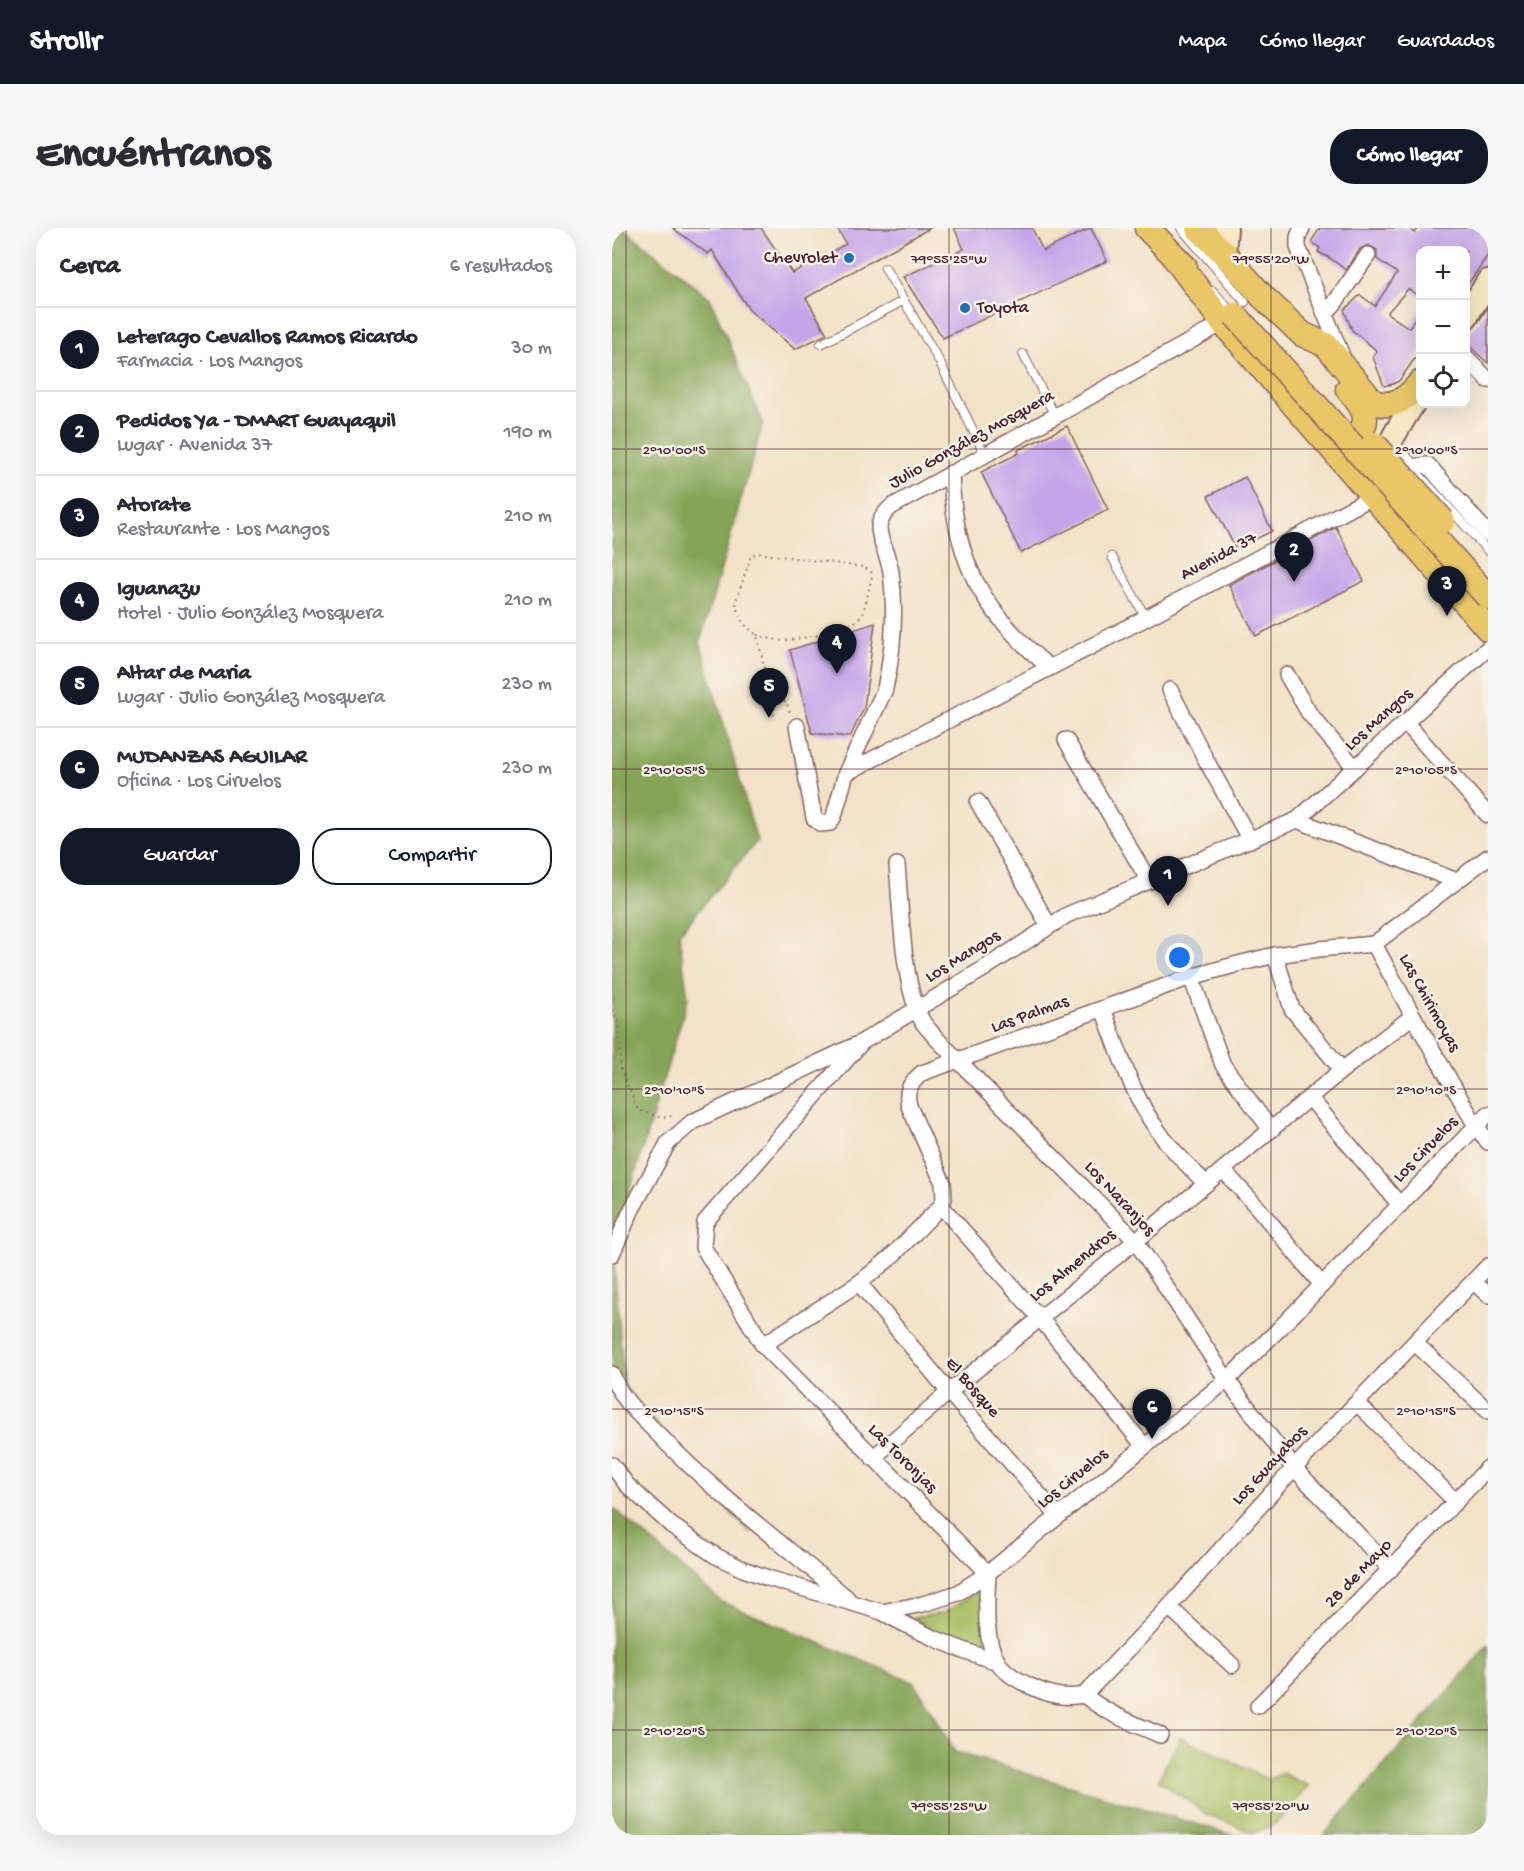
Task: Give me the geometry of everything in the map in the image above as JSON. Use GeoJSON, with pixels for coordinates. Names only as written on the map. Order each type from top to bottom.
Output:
{"type":"FeatureCollection","features":[{"type":"Feature","properties":{"kind":"main road"},"geometry":{"type":"LineString","coordinates":[[1198,228],[1263,297],[1302,334],[1362,408],[1365,418],[1360,431],[1345,442],[1337,444],[1326,440]]}},
{"type":"Feature","properties":{"kind":"main road"},"geometry":{"type":"LineString","coordinates":[[1224,253],[1226,228]]}},
{"type":"Feature","properties":{"kind":"main road"},"geometry":{"type":"LineString","coordinates":[[1170,238],[1488,599]]}},
{"type":"Feature","properties":{"kind":"main road"},"geometry":{"type":"LineString","coordinates":[[1170,238],[1236,311],[1393,464],[1488,572]]}},
{"type":"Feature","properties":{"kind":"main road"},"geometry":{"type":"LineString","coordinates":[[1470,310],[1488,280]]}},
{"type":"Feature","properties":{"kind":"main road"},"geometry":{"type":"LineString","coordinates":[[1236,311],[1326,440],[1488,629]]}},
{"type":"Feature","properties":{"kind":"main road"},"geometry":{"type":"LineString","coordinates":[[1302,334],[1326,345],[1373,402],[1389,405],[1400,401],[1416,388]]}},
{"type":"Feature","properties":{"kind":"main road"},"geometry":{"type":"LineString","coordinates":[[1374,496],[1394,462],[1416,403]]}},
{"type":"Feature","properties":{"kind":"main road"},"geometry":{"type":"LineString","coordinates":[[1394,462],[1488,584]]}},
{"type":"Feature","properties":{"kind":"main road"},"geometry":{"type":"LineString","coordinates":[[1445,579],[1488,599]]}},
{"type":"Feature","properties":{"kind":"street"},"geometry":{"type":"LineString","coordinates":[[1302,228],[1298,237],[1298,247],[1350,375]]}},
{"type":"Feature","properties":{"kind":"street"},"geometry":{"type":"LineString","coordinates":[[1325,314],[1368,255]]}},
{"type":"Feature","properties":{"kind":"street","name":"Julio González Mosquera"},"geometry":{"type":"LineString","coordinates":[[846,773],[885,689],[887,679],[893,619],[891,571],[880,536],[879,525],[882,516],[891,507],[1056,416],[1236,311]]}},
{"type":"Feature","properties":{"kind":"street"},"geometry":{"type":"LineString","coordinates":[[1470,361],[1488,380]]}},
{"type":"Feature","properties":{"kind":"street"},"geometry":{"type":"LineString","coordinates":[[1394,462],[1428,465],[1488,534]]}},
{"type":"Feature","properties":{"kind":"street"},"geometry":{"type":"LineString","coordinates":[[951,473],[956,527],[962,550],[973,576],[999,619],[1050,668]]}},
{"type":"Feature","properties":{"kind":"street","name":"Avenida 37"},"geometry":{"type":"LineString","coordinates":[[846,773],[1146,618],[1374,496]]}},
{"type":"Feature","properties":{"kind":"street","name":"Los Mangos"},"geometry":{"type":"LineString","coordinates":[[712,1214],[862,1042],[985,968],[1067,915],[1297,820],[1488,648]]}},
{"type":"Feature","properties":{"kind":"street"},"geometry":{"type":"LineString","coordinates":[[1287,675],[1309,713],[1355,768]]}},
{"type":"Feature","properties":{"kind":"street"},"geometry":{"type":"LineString","coordinates":[[1170,690],[1250,840]]}},
{"type":"Feature","properties":{"kind":"street"},"geometry":{"type":"LineString","coordinates":[[1405,722],[1488,815]]}},
{"type":"Feature","properties":{"kind":"street"},"geometry":{"type":"LineString","coordinates":[[797,726],[814,818],[821,824],[830,823],[834,816],[846,773]]}},
{"type":"Feature","properties":{"kind":"street"},"geometry":{"type":"LineString","coordinates":[[1066,740],[1149,880]]}},
{"type":"Feature","properties":{"kind":"street"},"geometry":{"type":"LineString","coordinates":[[978,802],[1049,926]]}},
{"type":"Feature","properties":{"kind":"street"},"geometry":{"type":"LineString","coordinates":[[1297,820],[1457,881]]}},
{"type":"Feature","properties":{"kind":"street"},"geometry":{"type":"LineString","coordinates":[[1374,944],[1488,857]]}},
{"type":"Feature","properties":{"kind":"street","name":"Los Naranjos"},"geometry":{"type":"LineString","coordinates":[[897,865],[909,981],[924,1023],[958,1061],[1135,1240],[1227,1380],[1294,1468],[1391,1569]]}},
{"type":"Feature","properties":{"kind":"street","name":"Las Palmas"},"geometry":{"type":"LineString","coordinates":[[941,1206],[944,1199],[942,1183],[907,1097],[908,1089],[913,1081],[922,1073],[1191,977],[1275,955],[1374,944]]}},
{"type":"Feature","properties":{"kind":"street","name":"Las Chirimoyas"},"geometry":{"type":"LineString","coordinates":[[1374,944],[1476,1126],[1488,1142]]}},
{"type":"Feature","properties":{"kind":"street"},"geometry":{"type":"LineString","coordinates":[[1275,955],[1292,1009],[1342,1070]]}},
{"type":"Feature","properties":{"kind":"street"},"geometry":{"type":"LineString","coordinates":[[1191,977],[1223,1065],[1270,1130]]}},
{"type":"Feature","properties":{"kind":"street"},"geometry":{"type":"LineString","coordinates":[[1103,1009],[1133,1089],[1144,1108],[1159,1133],[1206,1184]]}},
{"type":"Feature","properties":{"kind":"street","name":"Los Almendros"},"geometry":{"type":"LineString","coordinates":[[873,1458],[949,1392],[1206,1184],[1342,1070],[1413,1016]]}},
{"type":"Feature","properties":{"kind":"street"},"geometry":{"type":"LineString","coordinates":[[612,1254],[631,1211],[668,1143],[692,1122],[862,1042]]}},
{"type":"Feature","properties":{"kind":"street"},"geometry":{"type":"LineString","coordinates":[[1310,1098],[1400,1205]]}},
{"type":"Feature","properties":{"kind":"street","name":"Los Ciruelos"},"geometry":{"type":"LineString","coordinates":[[612,1465],[627,1485],[671,1525],[716,1556],[743,1569],[882,1612],[923,1604],[958,1593],[988,1573],[1227,1380],[1488,1114]]}},
{"type":"Feature","properties":{"kind":"street"},"geometry":{"type":"LineString","coordinates":[[1223,1170],[1322,1285]]}},
{"type":"Feature","properties":{"kind":"street"},"geometry":{"type":"LineString","coordinates":[[763,1345],[859,1283],[890,1258],[941,1206],[1040,1318],[1144,1446]]}},
{"type":"Feature","properties":{"kind":"street","name":"Las Toronjas"},"geometry":{"type":"LineString","coordinates":[[712,1214],[705,1222],[703,1247],[763,1345],[988,1573]]}},
{"type":"Feature","properties":{"kind":"street","name":"Los Guayabos"},"geometry":{"type":"LineString","coordinates":[[1084,1695],[1169,1607],[1294,1468],[1488,1266]]}},
{"type":"Feature","properties":{"kind":"street"},"geometry":{"type":"LineString","coordinates":[[1473,1282],[1488,1295]]}},
{"type":"Feature","properties":{"kind":"street","name":"El Bosque"},"geometry":{"type":"LineString","coordinates":[[859,1283],[949,1392],[1058,1516]]}},
{"type":"Feature","properties":{"kind":"street"},"geometry":{"type":"LineString","coordinates":[[1415,1343],[1488,1412]]}},
{"type":"Feature","properties":{"kind":"street"},"geometry":{"type":"LineString","coordinates":[[612,1374],[617,1387],[634,1410],[675,1453],[851,1602]]}},
{"type":"Feature","properties":{"kind":"street"},"geometry":{"type":"LineString","coordinates":[[1357,1403],[1456,1502]]}},
{"type":"Feature","properties":{"kind":"street","name":"28 de Mayo"},"geometry":{"type":"LineString","coordinates":[[1258,1706],[1488,1468]]}},
{"type":"Feature","properties":{"kind":"street"},"geometry":{"type":"LineString","coordinates":[[988,1573],[987,1620],[990,1639],[998,1662]]}},
{"type":"Feature","properties":{"kind":"street"},"geometry":{"type":"LineString","coordinates":[[1169,1607],[1232,1665]]}},
{"type":"Feature","properties":{"kind":"street"},"geometry":{"type":"LineString","coordinates":[[882,1612],[922,1634],[998,1662],[1018,1680],[1041,1691],[1070,1698],[1084,1695],[1112,1715],[1160,1735]]}},
{"type":"Feature","properties":{"kind":"lane"},"geometry":{"type":"LineString","coordinates":[[1181,228],[1236,311]]}},
{"type":"Feature","properties":{"kind":"lane"},"geometry":{"type":"LineString","coordinates":[[1170,238],[1197,272]]}},
{"type":"Feature","properties":{"kind":"lane"},"geometry":{"type":"LineString","coordinates":[[885,268],[939,361],[985,455]]}},
{"type":"Feature","properties":{"kind":"lane"},"geometry":{"type":"LineString","coordinates":[[1205,281],[1236,311]]}},
{"type":"Feature","properties":{"kind":"lane"},"geometry":{"type":"LineString","coordinates":[[821,344],[903,301]]}},
{"type":"Feature","properties":{"kind":"lane"},"geometry":{"type":"LineString","coordinates":[[1023,354],[1056,416]]}},
{"type":"Feature","properties":{"kind":"lane"},"geometry":{"type":"LineString","coordinates":[[1394,462],[1488,551]]}},
{"type":"Feature","properties":{"kind":"lane"},"geometry":{"type":"LineString","coordinates":[[1112,557],[1146,618]]}},
{"type":"Feature","properties":{"kind":"path"},"geometry":{"type":"LineString","coordinates":[[757,634],[784,641],[841,631],[854,624],[863,614],[872,573],[864,567],[757,553],[751,556],[736,601],[737,614],[745,626],[757,634],[774,720]]}},
{"type":"Feature","properties":{"kind":"path"},"geometry":{"type":"LineString","coordinates":[[772,703],[786,701],[790,713],[797,712],[797,726]]}},
{"type":"Feature","properties":{"kind":"path"},"geometry":{"type":"LineString","coordinates":[[612,1010],[618,1022],[621,1070],[638,1110],[659,1117],[675,1116]]}},
{"type":"Feature","properties":{"kind":"green space"},"geometry":{"type":"Polygon","coordinates":[[[612,228],[623,228],[710,298],[763,423],[700,642],[757,841],[679,934],[688,998],[613,1247],[624,1386],[752,1534],[614,1395],[612,1387],[612,228]]]}},
{"type":"Feature","properties":{"kind":"green space"},"geometry":{"type":"Polygon","coordinates":[[[612,1507],[722,1602],[914,1682],[955,1752],[1233,1835],[612,1835],[612,1507]]]}},
{"type":"Feature","properties":{"kind":"green space"},"geometry":{"type":"Polygon","coordinates":[[[981,1589],[987,1653],[942,1636],[913,1618],[944,1613],[981,1589]]]}},
{"type":"Feature","properties":{"kind":"green space"},"geometry":{"type":"Polygon","coordinates":[[[1488,1645],[1488,1835],[1324,1835],[1488,1645]]]}},
{"type":"Feature","properties":{"kind":"green space"},"geometry":{"type":"Polygon","coordinates":[[[1180,1737],[1269,1780],[1282,1773],[1309,1786],[1277,1823],[1254,1833],[1208,1815],[1158,1780],[1180,1737]]]}},
{"type":"Feature","properties":{"kind":"building"},"geometry":{"type":"Polygon","coordinates":[[[673,228],[761,228],[792,273],[846,244],[837,228],[930,228],[806,298],[827,334],[795,349],[749,310],[712,250],[708,254],[673,228]]]}},
{"type":"Feature","properties":{"kind":"building","name":"Toyota"},"geometry":{"type":"Polygon","coordinates":[[[954,228],[1032,228],[1043,251],[1091,228],[1107,261],[943,338],[903,277],[964,249],[954,228]]]}},
{"type":"Feature","properties":{"kind":"building"},"geometry":{"type":"Polygon","coordinates":[[[1320,228],[1408,228],[1415,233],[1419,228],[1488,228],[1488,255],[1470,281],[1470,246],[1416,246],[1416,294],[1408,289],[1387,313],[1409,328],[1416,317],[1416,357],[1399,381],[1384,386],[1373,357],[1377,351],[1352,330],[1344,310],[1360,295],[1375,306],[1397,273],[1377,259],[1377,250],[1368,245],[1360,249],[1346,270],[1318,252],[1320,248],[1311,242],[1320,228]]]}},
{"type":"Feature","properties":{"kind":"building"},"geometry":{"type":"Polygon","coordinates":[[[1488,307],[1488,363],[1470,347],[1470,330],[1477,324],[1488,307]]]}},
{"type":"Feature","properties":{"kind":"building"},"geometry":{"type":"Polygon","coordinates":[[[1067,426],[1108,510],[1021,553],[981,472],[1019,453],[1018,450],[1067,426]]]}},
{"type":"Feature","properties":{"kind":"building"},"geometry":{"type":"Polygon","coordinates":[[[1245,477],[1272,531],[1236,549],[1208,496],[1245,477]]]}},
{"type":"Feature","properties":{"kind":"building"},"geometry":{"type":"Polygon","coordinates":[[[1336,527],[1364,581],[1256,636],[1229,585],[1336,527]]]}},
{"type":"Feature","properties":{"kind":"building"},"geometry":{"type":"Polygon","coordinates":[[[875,623],[864,708],[850,737],[812,733],[790,650],[875,623]]]}},
{"type":"Feature","properties":{"kind":"place","name":"Chevrolet"},"geometry":{"type":"Point","coordinates":[849,258]}},
{"type":"Feature","properties":{"kind":"place","name":"Toyota"},"geometry":{"type":"Point","coordinates":[965,308]}},
{"type":"Feature","properties":{"kind":"place","name":"Pedidos Ya - DMART Guayaquil"},"geometry":{"type":"Point","coordinates":[1294,582]}},
{"type":"Feature","properties":{"kind":"place","name":"Atorate"},"geometry":{"type":"Point","coordinates":[1447,616]}},
{"type":"Feature","properties":{"kind":"place","name":"Iguanazu"},"geometry":{"type":"Point","coordinates":[837,674]}},
{"type":"Feature","properties":{"kind":"place","name":"Altar de Maria"},"geometry":{"type":"Point","coordinates":[769,718]}},
{"type":"Feature","properties":{"kind":"place","name":"Leterago Cevallos Ramos Ricardo"},"geometry":{"type":"Point","coordinates":[1168,906]}},
{"type":"Feature","properties":{"kind":"place","name":"MUDANZAS AGUILAR"},"geometry":{"type":"Point","coordinates":[1152,1439]}}]}
